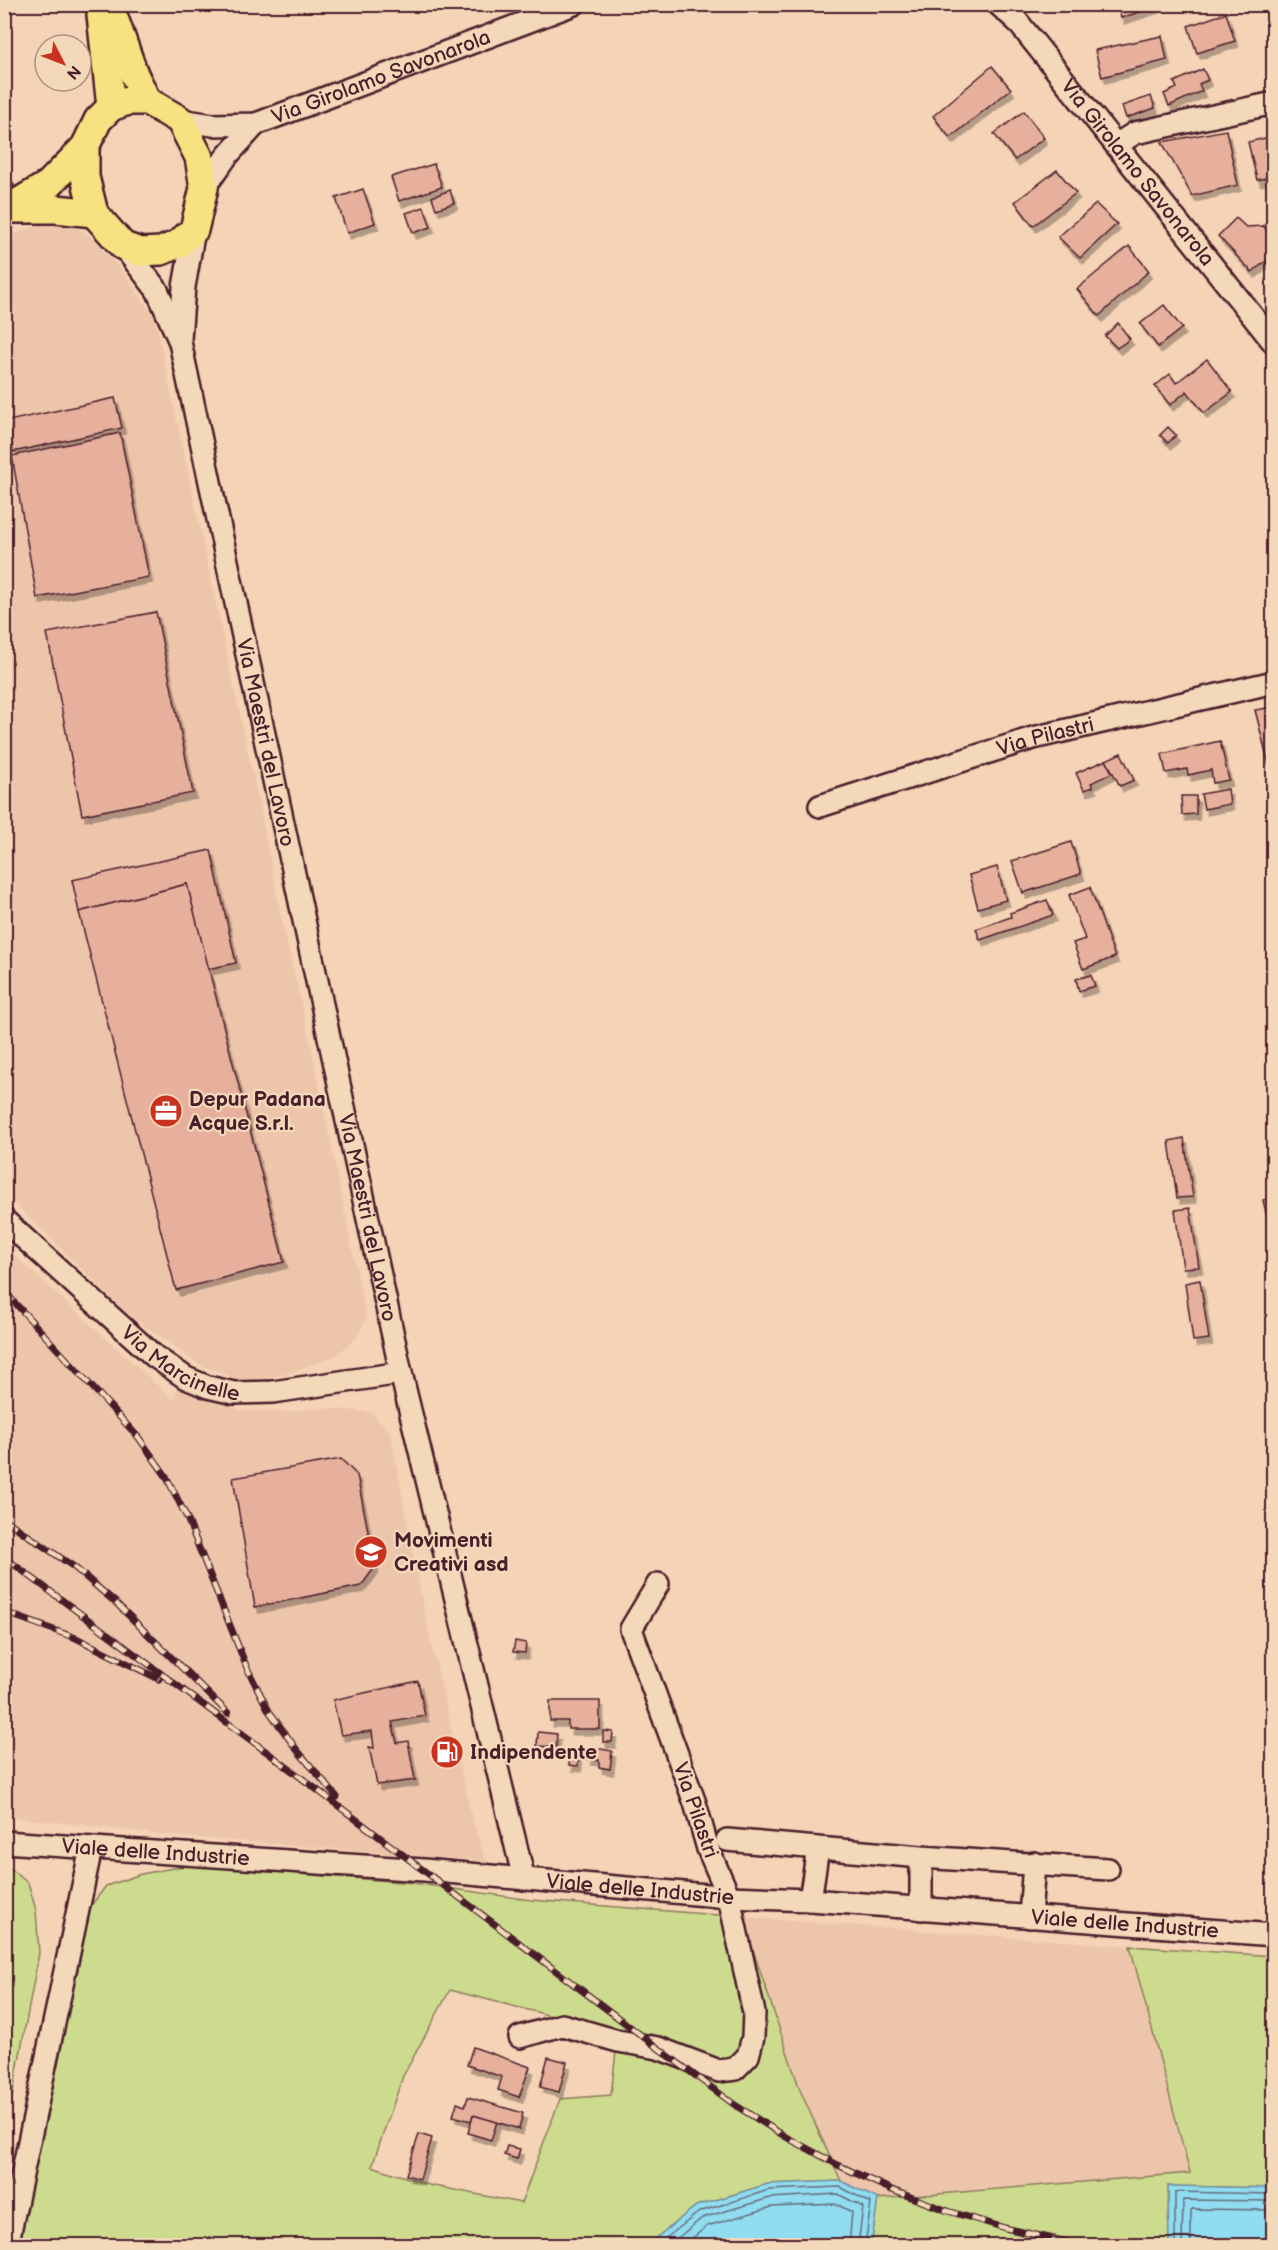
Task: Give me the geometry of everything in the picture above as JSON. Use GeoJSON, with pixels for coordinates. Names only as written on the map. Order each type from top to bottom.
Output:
{"type":"FeatureCollection","features":[{"type":"Feature","properties":{"kind":"main road"},"geometry":{"type":"LineString","coordinates":[[100,4],[111,107]]}},
{"type":"Feature","properties":{"kind":"main road"},"geometry":{"type":"LineString","coordinates":[[8,210],[50,184],[85,147],[98,120],[111,107],[128,101],[147,101],[134,74],[109,4]]}},
{"type":"Feature","properties":{"kind":"main road","name":"Via Girolamo Savonarola"},"geometry":{"type":"LineString","coordinates":[[147,101],[180,120],[199,157],[204,189],[194,230]]}},
{"type":"Feature","properties":{"kind":"main road"},"geometry":{"type":"LineString","coordinates":[[85,147],[85,177],[94,213],[123,246],[141,252],[161,251],[178,244],[194,230]]}},
{"type":"Feature","properties":{"kind":"main road"},"geometry":{"type":"LineString","coordinates":[[8,210],[56,208],[94,213]]}},
{"type":"Feature","properties":{"kind":"street","name":"Via Girolamo Savonarola"},"geometry":{"type":"LineString","coordinates":[[180,120],[213,125],[256,124],[574,4]]}},
{"type":"Feature","properties":{"kind":"street","name":"Via Girolamo Savonarola"},"geometry":{"type":"LineString","coordinates":[[998,4],[1017,21],[1274,343]]}},
{"type":"Feature","properties":{"kind":"street"},"geometry":{"type":"LineString","coordinates":[[1116,145],[1135,133],[1274,103]]}},
{"type":"Feature","properties":{"kind":"street","name":"Via Girolamo Savonarola"},"geometry":{"type":"LineString","coordinates":[[204,189],[227,156],[256,124]]}},
{"type":"Feature","properties":{"kind":"street"},"geometry":{"type":"LineString","coordinates":[[180,342],[184,287],[194,230]]}},
{"type":"Feature","properties":{"kind":"street"},"geometry":{"type":"LineString","coordinates":[[123,246],[157,290],[180,342]]}},
{"type":"Feature","properties":{"kind":"street","name":"Via Maestri del Lavoro"},"geometry":{"type":"LineString","coordinates":[[180,342],[401,1373],[524,1879]]}},
{"type":"Feature","properties":{"kind":"street","name":"Via Pilastri"},"geometry":{"type":"LineString","coordinates":[[820,806],[1033,738],[1274,682]]}},
{"type":"Feature","properties":{"kind":"street","name":"Via Marcinelle"},"geometry":{"type":"LineString","coordinates":[[4,1220],[154,1356],[186,1378],[208,1387],[234,1393],[273,1392],[401,1373]]}},
{"type":"Feature","properties":{"kind":"street","name":"Via Pilastri"},"geometry":{"type":"LineString","coordinates":[[520,2037],[562,2025],[658,2048],[719,2071],[735,2069],[747,2056],[753,2037],[754,2013],[729,1897],[708,1849],[695,1803],[631,1629],[658,1584]]}},
{"type":"Feature","properties":{"kind":"street"},"geometry":{"type":"LineString","coordinates":[[727,1840],[921,1857],[1108,1869]]}},
{"type":"Feature","properties":{"kind":"street","name":"Viale delle Industrie"},"geometry":{"type":"LineString","coordinates":[[4,1842],[424,1870],[729,1897],[810,1900],[1274,1935]]}},
{"type":"Feature","properties":{"kind":"street"},"geometry":{"type":"LineString","coordinates":[[7,2246],[91,1848]]}},
{"type":"Feature","properties":{"kind":"street"},"geometry":{"type":"LineString","coordinates":[[810,1900],[818,1848]]}},
{"type":"Feature","properties":{"kind":"street"},"geometry":{"type":"LineString","coordinates":[[921,1857],[921,1909]]}},
{"type":"Feature","properties":{"kind":"street"},"geometry":{"type":"LineString","coordinates":[[1030,1917],[1034,1863]]}},
{"type":"Feature","properties":{"kind":"shaded area"},"geometry":{"type":"Polygon","coordinates":[[[61,217],[94,239],[122,271],[155,318],[283,925],[313,1055],[366,1318],[358,1336],[337,1355],[287,1374],[246,1382],[200,1365],[128,1314],[5,1194],[4,238],[61,217]]]}},
{"type":"Feature","properties":{"kind":"shaded area"},"geometry":{"type":"Polygon","coordinates":[[[5,1247],[174,1400],[178,1384],[186,1390],[243,1411],[284,1412],[323,1408],[371,1412],[390,1431],[427,1625],[473,1822],[486,1861],[164,1835],[5,1816],[5,1247]]]}},
{"type":"Feature","properties":{"kind":"shaded area"},"geometry":{"type":"Polygon","coordinates":[[[742,1917],[1130,1946],[1190,2174],[878,2199],[841,2181],[800,2090],[742,1917]]]}},
{"type":"Feature","properties":{"kind":"green space"},"geometry":{"type":"Polygon","coordinates":[[[5,1865],[28,1883],[36,1910],[39,1953],[5,2135],[5,1865]]]}},
{"type":"Feature","properties":{"kind":"green space"},"geometry":{"type":"Polygon","coordinates":[[[189,1865],[413,1883],[531,1900],[742,1917],[800,2090],[841,2181],[768,2184],[696,2206],[647,2245],[13,2246],[86,1912],[106,1886],[141,1874],[189,1865]],[[450,1990],[403,2076],[372,2166],[429,2185],[521,2203],[560,2099],[611,2095],[618,2033],[450,1990]]]}},
{"type":"Feature","properties":{"kind":"green space"},"geometry":{"type":"Polygon","coordinates":[[[1130,1946],[1273,1956],[1273,2188],[1168,2186],[1169,2245],[871,2246],[878,2199],[1190,2173],[1130,1946]]]}},
{"type":"Feature","properties":{"kind":"water"},"geometry":{"type":"Polygon","coordinates":[[[841,2181],[878,2199],[871,2245],[647,2245],[696,2206],[768,2184],[841,2181]]]}},
{"type":"Feature","properties":{"kind":"water"},"geometry":{"type":"Polygon","coordinates":[[[1168,2186],[1273,2188],[1273,2245],[1169,2245],[1168,2186]]]}},
{"type":"Feature","properties":{"kind":"building"},"geometry":{"type":"Polygon","coordinates":[[[1117,4],[1154,4],[1155,7],[1121,18],[1117,4]]]}},
{"type":"Feature","properties":{"kind":"building"},"geometry":{"type":"Polygon","coordinates":[[[1226,13],[1235,41],[1197,53],[1188,26],[1226,13]]]}},
{"type":"Feature","properties":{"kind":"building"},"geometry":{"type":"Polygon","coordinates":[[[1162,36],[1167,60],[1102,77],[1095,50],[1162,36]]]}},
{"type":"Feature","properties":{"kind":"building"},"geometry":{"type":"Polygon","coordinates":[[[992,66],[1011,89],[950,138],[933,116],[992,66]]]}},
{"type":"Feature","properties":{"kind":"building"},"geometry":{"type":"Polygon","coordinates":[[[1203,69],[1208,80],[1199,84],[1202,91],[1169,106],[1164,94],[1177,88],[1174,82],[1203,69]]]}},
{"type":"Feature","properties":{"kind":"building"},"geometry":{"type":"Polygon","coordinates":[[[1151,96],[1155,108],[1126,118],[1122,106],[1151,96]]]}},
{"type":"Feature","properties":{"kind":"building"},"geometry":{"type":"Polygon","coordinates":[[[1024,111],[1044,138],[1015,160],[994,134],[1024,111]]]}},
{"type":"Feature","properties":{"kind":"building"},"geometry":{"type":"Polygon","coordinates":[[[1226,130],[1238,185],[1192,196],[1162,142],[1226,130]]]}},
{"type":"Feature","properties":{"kind":"building"},"geometry":{"type":"Polygon","coordinates":[[[1274,136],[1274,176],[1257,180],[1248,142],[1274,136]]]}},
{"type":"Feature","properties":{"kind":"building"},"geometry":{"type":"Polygon","coordinates":[[[434,164],[442,187],[399,201],[391,177],[434,164]]]}},
{"type":"Feature","properties":{"kind":"building"},"geometry":{"type":"Polygon","coordinates":[[[1057,170],[1076,193],[1033,226],[1015,202],[1057,170]]]}},
{"type":"Feature","properties":{"kind":"building"},"geometry":{"type":"Polygon","coordinates":[[[10,177],[14,186],[4,190],[4,179],[10,177]]]}},
{"type":"Feature","properties":{"kind":"building"},"geometry":{"type":"Polygon","coordinates":[[[363,189],[375,223],[347,233],[336,198],[363,189]]]}},
{"type":"Feature","properties":{"kind":"building"},"geometry":{"type":"Polygon","coordinates":[[[450,190],[454,203],[436,209],[432,197],[450,190]]]}},
{"type":"Feature","properties":{"kind":"building"},"geometry":{"type":"Polygon","coordinates":[[[1096,204],[1117,224],[1080,258],[1058,237],[1096,204]]]}},
{"type":"Feature","properties":{"kind":"building"},"geometry":{"type":"Polygon","coordinates":[[[424,207],[431,227],[413,233],[406,213],[424,207]]]}},
{"type":"Feature","properties":{"kind":"building"},"geometry":{"type":"Polygon","coordinates":[[[1274,216],[1274,237],[1263,226],[1274,216]]]}},
{"type":"Feature","properties":{"kind":"building"},"geometry":{"type":"Polygon","coordinates":[[[1236,218],[1246,227],[1263,226],[1274,237],[1274,255],[1252,272],[1218,236],[1236,218]]]}},
{"type":"Feature","properties":{"kind":"building"},"geometry":{"type":"Polygon","coordinates":[[[1129,246],[1149,271],[1099,316],[1077,289],[1129,246]]]}},
{"type":"Feature","properties":{"kind":"building"},"geometry":{"type":"Polygon","coordinates":[[[1164,305],[1182,328],[1158,347],[1140,324],[1164,305]]]}},
{"type":"Feature","properties":{"kind":"building"},"geometry":{"type":"Polygon","coordinates":[[[1118,323],[1130,339],[1117,348],[1105,336],[1118,323]]]}},
{"type":"Feature","properties":{"kind":"building"},"geometry":{"type":"Polygon","coordinates":[[[1207,359],[1232,392],[1204,413],[1187,391],[1170,405],[1155,386],[1170,374],[1176,383],[1207,359]]]}},
{"type":"Feature","properties":{"kind":"building"},"geometry":{"type":"Polygon","coordinates":[[[115,398],[122,428],[13,452],[8,421],[115,398]]]}},
{"type":"Feature","properties":{"kind":"building"},"geometry":{"type":"Polygon","coordinates":[[[1168,427],[1176,435],[1168,443],[1160,435],[1168,427]]]}},
{"type":"Feature","properties":{"kind":"building"},"geometry":{"type":"Polygon","coordinates":[[[120,433],[149,577],[37,598],[12,456],[120,433]]]}},
{"type":"Feature","properties":{"kind":"building"},"geometry":{"type":"Polygon","coordinates":[[[156,612],[193,793],[82,815],[47,633],[156,612]]]}},
{"type":"Feature","properties":{"kind":"building"},"geometry":{"type":"Polygon","coordinates":[[[1274,707],[1274,764],[1269,765],[1255,710],[1274,707]]]}},
{"type":"Feature","properties":{"kind":"building"},"geometry":{"type":"Polygon","coordinates":[[[1220,741],[1229,780],[1213,783],[1211,770],[1188,775],[1187,769],[1166,773],[1162,754],[1220,741]]]}},
{"type":"Feature","properties":{"kind":"building"},"geometry":{"type":"Polygon","coordinates":[[[1121,753],[1134,780],[1120,786],[1106,760],[1121,753]]]}},
{"type":"Feature","properties":{"kind":"building"},"geometry":{"type":"Polygon","coordinates":[[[1106,760],[1112,773],[1091,783],[1093,787],[1084,790],[1076,773],[1106,760]]]}},
{"type":"Feature","properties":{"kind":"building"},"geometry":{"type":"Polygon","coordinates":[[[1228,789],[1230,804],[1204,809],[1201,794],[1228,789]]]}},
{"type":"Feature","properties":{"kind":"building"},"geometry":{"type":"Polygon","coordinates":[[[1181,796],[1196,796],[1196,814],[1182,815],[1181,796]]]}},
{"type":"Feature","properties":{"kind":"building"},"geometry":{"type":"Polygon","coordinates":[[[1071,842],[1081,874],[1023,893],[1012,861],[1071,842]]]}},
{"type":"Feature","properties":{"kind":"building"},"geometry":{"type":"Polygon","coordinates":[[[211,850],[236,963],[207,969],[187,884],[79,912],[72,880],[211,850]]]}},
{"type":"Feature","properties":{"kind":"building"},"geometry":{"type":"Polygon","coordinates":[[[997,867],[1006,900],[978,908],[969,875],[997,867]]]}},
{"type":"Feature","properties":{"kind":"building"},"geometry":{"type":"Polygon","coordinates":[[[187,884],[284,1262],[176,1290],[79,912],[187,884]]]}},
{"type":"Feature","properties":{"kind":"building"},"geometry":{"type":"Polygon","coordinates":[[[1090,887],[1115,957],[1083,969],[1073,943],[1085,939],[1069,895],[1090,887]]]}},
{"type":"Feature","properties":{"kind":"building"},"geometry":{"type":"Polygon","coordinates":[[[1047,900],[1053,915],[980,940],[976,929],[1011,917],[1010,913],[1047,900]]]}},
{"type":"Feature","properties":{"kind":"building"},"geometry":{"type":"Polygon","coordinates":[[[1091,975],[1095,986],[1079,991],[1076,979],[1091,975]]]}},
{"type":"Feature","properties":{"kind":"building"},"geometry":{"type":"Polygon","coordinates":[[[1184,1138],[1193,1197],[1177,1198],[1169,1141],[1184,1138]]]}},
{"type":"Feature","properties":{"kind":"building"},"geometry":{"type":"Polygon","coordinates":[[[1274,1198],[1274,1224],[1269,1225],[1263,1200],[1274,1198]]]}},
{"type":"Feature","properties":{"kind":"building"},"geometry":{"type":"Polygon","coordinates":[[[1190,1208],[1199,1267],[1183,1268],[1175,1210],[1190,1208]]]}},
{"type":"Feature","properties":{"kind":"building"},"geometry":{"type":"Polygon","coordinates":[[[1200,1280],[1209,1339],[1193,1341],[1185,1283],[1200,1280]]]}},
{"type":"Feature","properties":{"kind":"building"},"geometry":{"type":"Polygon","coordinates":[[[341,1459],[357,1475],[375,1567],[361,1586],[255,1607],[233,1478],[341,1459]]]}},
{"type":"Feature","properties":{"kind":"building"},"geometry":{"type":"Polygon","coordinates":[[[515,1641],[526,1643],[525,1653],[513,1652],[515,1641]]]}},
{"type":"Feature","properties":{"kind":"building"},"geometry":{"type":"Polygon","coordinates":[[[418,1681],[425,1716],[392,1722],[397,1743],[408,1741],[415,1780],[377,1785],[369,1747],[374,1748],[372,1731],[341,1735],[333,1700],[418,1681]]]}},
{"type":"Feature","properties":{"kind":"building"},"geometry":{"type":"Polygon","coordinates":[[[550,1701],[600,1701],[600,1729],[568,1729],[568,1721],[550,1721],[550,1701]]]}},
{"type":"Feature","properties":{"kind":"building"},"geometry":{"type":"Polygon","coordinates":[[[603,1731],[613,1732],[612,1742],[603,1742],[603,1731]]]}},
{"type":"Feature","properties":{"kind":"building"},"geometry":{"type":"Polygon","coordinates":[[[538,1732],[557,1734],[556,1747],[537,1746],[538,1732]]]}},
{"type":"Feature","properties":{"kind":"building"},"geometry":{"type":"Polygon","coordinates":[[[590,1747],[612,1751],[610,1769],[599,1767],[599,1760],[588,1759],[590,1747]]]}},
{"type":"Feature","properties":{"kind":"building"},"geometry":{"type":"Polygon","coordinates":[[[570,1752],[579,1753],[578,1766],[569,1765],[570,1752]]]}},
{"type":"Feature","properties":{"kind":"building"},"geometry":{"type":"Polygon","coordinates":[[[473,2047],[530,2067],[519,2097],[498,2090],[502,2077],[467,2065],[473,2047]]]}},
{"type":"Feature","properties":{"kind":"building"},"geometry":{"type":"Polygon","coordinates":[[[548,2057],[567,2062],[559,2092],[540,2087],[548,2057]]]}},
{"type":"Feature","properties":{"kind":"building"},"geometry":{"type":"Polygon","coordinates":[[[468,2097],[523,2113],[519,2129],[473,2115],[471,2121],[453,2116],[457,2103],[465,2106],[468,2097]]]}},
{"type":"Feature","properties":{"kind":"building"},"geometry":{"type":"Polygon","coordinates":[[[473,2115],[497,2122],[491,2140],[468,2133],[473,2115]]]}},
{"type":"Feature","properties":{"kind":"building"},"geometry":{"type":"Polygon","coordinates":[[[419,2134],[432,2138],[420,2179],[406,2175],[419,2134]]]}},
{"type":"Feature","properties":{"kind":"building"},"geometry":{"type":"Polygon","coordinates":[[[507,2146],[520,2149],[517,2159],[504,2155],[507,2146]]]}},
{"type":"Feature","properties":{"kind":"railway"},"geometry":{"type":"LineString","coordinates":[[4,1291],[139,1438],[166,1476],[187,1518],[247,1668],[269,1711],[297,1750],[337,1797]]}},
{"type":"Feature","properties":{"kind":"railway"},"geometry":{"type":"LineString","coordinates":[[4,1519],[74,1567],[115,1602],[228,1713]]}},
{"type":"Feature","properties":{"kind":"railway"},"geometry":{"type":"LineString","coordinates":[[4,1557],[735,2105],[786,2137],[892,2190],[948,2211],[1005,2228],[1085,2246]]}},
{"type":"Feature","properties":{"kind":"railway"},"geometry":{"type":"LineString","coordinates":[[4,1612],[76,1638],[159,1679]]}},
{"type":"Feature","properties":{"kind":"place","name":"Depur Padana Acque S.r.l."},"geometry":{"type":"Point","coordinates":[166,1111]}},
{"type":"Feature","properties":{"kind":"place","name":"Movimenti Creativi asd"},"geometry":{"type":"Point","coordinates":[371,1552]}},
{"type":"Feature","properties":{"kind":"place","name":"Indipendente"},"geometry":{"type":"Point","coordinates":[447,1752]}}]}
